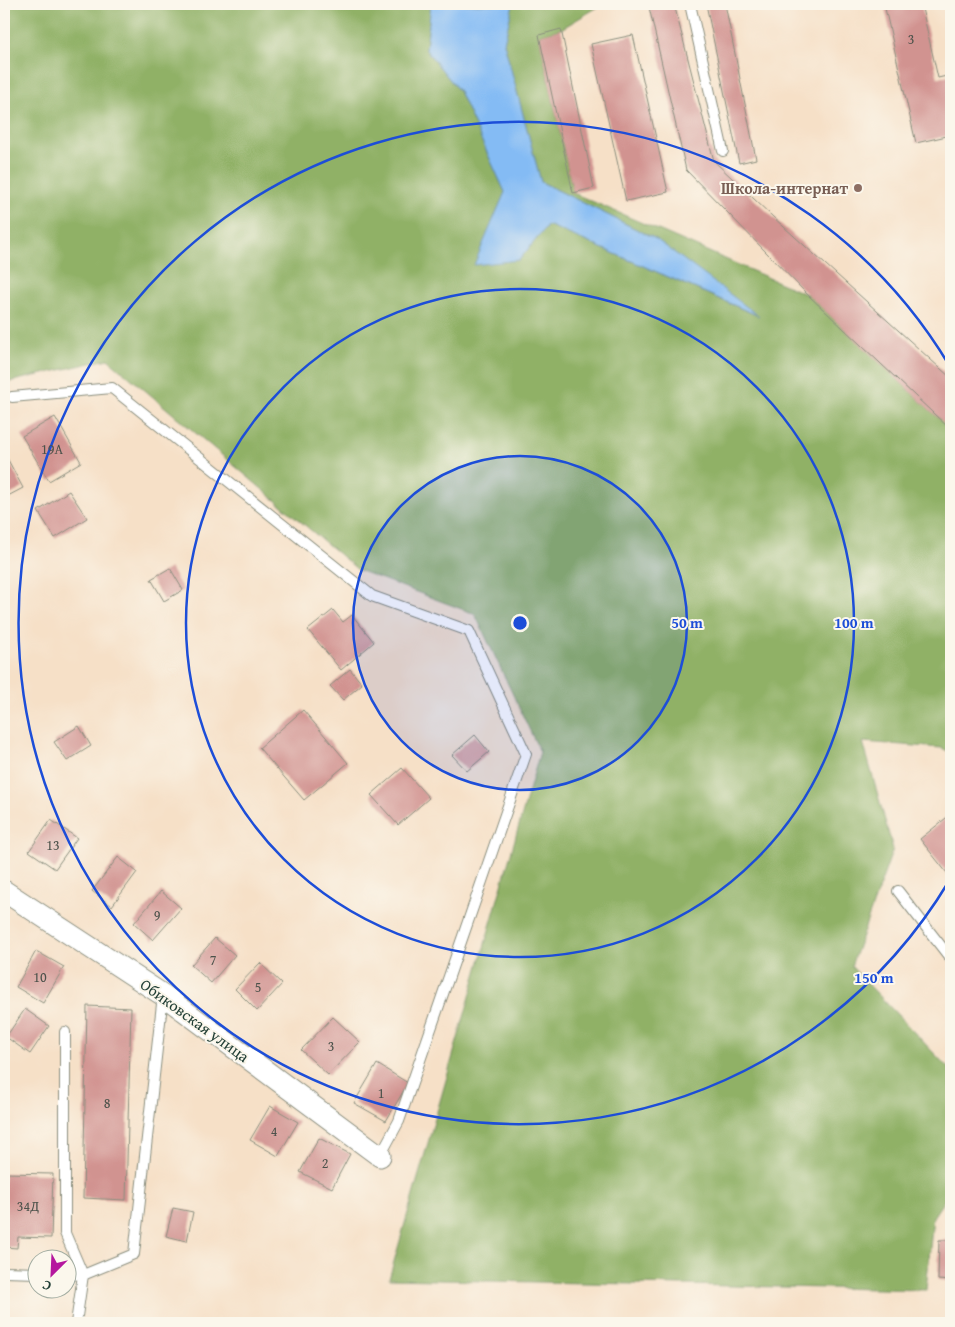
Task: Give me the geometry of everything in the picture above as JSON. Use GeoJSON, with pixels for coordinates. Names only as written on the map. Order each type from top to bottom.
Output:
{"type":"FeatureCollection","features":[{"type":"Feature","properties":{"kind":"street","name":"Обиковская улица"},"geometry":{"type":"LineString","coordinates":[[4,891],[164,995],[380,1156]]}},
{"type":"Feature","properties":{"kind":"lane"},"geometry":{"type":"LineString","coordinates":[[690,4],[723,151]]}},
{"type":"Feature","properties":{"kind":"lane"},"geometry":{"type":"LineString","coordinates":[[12,397],[112,388],[372,596],[469,631],[526,754],[399,1121],[380,1156]]}},
{"type":"Feature","properties":{"kind":"lane"},"geometry":{"type":"LineString","coordinates":[[898,891],[951,958]]}},
{"type":"Feature","properties":{"kind":"lane"},"geometry":{"type":"LineString","coordinates":[[78,1275],[83,1275],[134,1254],[164,995]]}},
{"type":"Feature","properties":{"kind":"lane"},"geometry":{"type":"LineString","coordinates":[[65,1032],[65,1233],[83,1275],[76,1323]]}},
{"type":"Feature","properties":{"kind":"lane"},"geometry":{"type":"LineString","coordinates":[[4,1272],[28,1273]]}},
{"type":"Feature","properties":{"kind":"green space"},"geometry":{"type":"Polygon","coordinates":[[[4,4],[431,4],[426,50],[459,91],[505,192],[519,260],[548,225],[756,315],[656,239],[541,182],[504,43],[513,4],[603,4],[561,29],[539,35],[573,193],[808,295],[951,430],[951,753],[942,748],[863,742],[893,849],[851,966],[951,1071],[951,1190],[933,1217],[926,1290],[389,1279],[540,752],[475,614],[358,570],[108,359],[4,383],[4,4]]]}},
{"type":"Feature","properties":{"kind":"water"},"geometry":{"type":"Polygon","coordinates":[[[431,4],[513,4],[504,43],[541,182],[656,239],[759,316],[548,225],[519,260],[474,265],[505,192],[459,91],[426,50],[431,4]]]}},
{"type":"Feature","properties":{"kind":"building"},"geometry":{"type":"Polygon","coordinates":[[[661,4],[674,4],[714,161],[951,378],[951,430],[808,295],[686,170],[649,7],[661,4]]]}},
{"type":"Feature","properties":{"kind":"building"},"geometry":{"type":"Polygon","coordinates":[[[706,4],[725,4],[756,159],[739,163],[706,4]]]}},
{"type":"Feature","properties":{"kind":"building"},"geometry":{"type":"Polygon","coordinates":[[[884,4],[921,4],[938,78],[951,75],[951,135],[916,143],[884,4]]]}},
{"type":"Feature","properties":{"kind":"building"},"geometry":{"type":"Polygon","coordinates":[[[561,29],[594,188],[573,193],[539,35],[561,29]]]}},
{"type":"Feature","properties":{"kind":"building"},"geometry":{"type":"Polygon","coordinates":[[[633,35],[668,192],[626,201],[591,44],[633,35]]]}},
{"type":"Feature","properties":{"kind":"building"},"geometry":{"type":"Polygon","coordinates":[[[55,417],[81,462],[49,481],[22,436],[55,417]]]}},
{"type":"Feature","properties":{"kind":"building"},"geometry":{"type":"Polygon","coordinates":[[[7,458],[23,488],[4,498],[4,459],[7,458]]]}},
{"type":"Feature","properties":{"kind":"building"},"geometry":{"type":"Polygon","coordinates":[[[69,491],[87,518],[55,538],[38,511],[69,491]]]}},
{"type":"Feature","properties":{"kind":"building"},"geometry":{"type":"Polygon","coordinates":[[[170,568],[183,590],[164,601],[151,579],[170,568]]]}},
{"type":"Feature","properties":{"kind":"building"},"geometry":{"type":"Polygon","coordinates":[[[333,610],[343,622],[352,615],[374,642],[341,670],[308,630],[333,610]]]}},
{"type":"Feature","properties":{"kind":"building"},"geometry":{"type":"Polygon","coordinates":[[[350,669],[362,684],[343,700],[330,686],[350,669]]]}},
{"type":"Feature","properties":{"kind":"building"},"geometry":{"type":"Polygon","coordinates":[[[303,710],[348,763],[304,800],[259,748],[303,710]]]}},
{"type":"Feature","properties":{"kind":"building"},"geometry":{"type":"Polygon","coordinates":[[[79,726],[91,746],[67,761],[54,742],[79,726]]]}},
{"type":"Feature","properties":{"kind":"building"},"geometry":{"type":"Polygon","coordinates":[[[475,735],[489,752],[467,771],[452,755],[475,735]]]}},
{"type":"Feature","properties":{"kind":"building"},"geometry":{"type":"Polygon","coordinates":[[[402,768],[429,798],[398,825],[371,795],[402,768]]]}},
{"type":"Feature","properties":{"kind":"building"},"geometry":{"type":"Polygon","coordinates":[[[951,814],[951,878],[920,839],[951,814]]]}},
{"type":"Feature","properties":{"kind":"building"},"geometry":{"type":"Polygon","coordinates":[[[51,820],[77,838],[55,869],[29,851],[51,820]]]}},
{"type":"Feature","properties":{"kind":"building"},"geometry":{"type":"Polygon","coordinates":[[[118,857],[137,872],[112,906],[92,891],[118,857]]]}},
{"type":"Feature","properties":{"kind":"building"},"geometry":{"type":"Polygon","coordinates":[[[161,891],[181,908],[153,940],[134,923],[161,891]]]}},
{"type":"Feature","properties":{"kind":"building"},"geometry":{"type":"Polygon","coordinates":[[[215,938],[235,955],[211,983],[191,965],[215,938]]]}},
{"type":"Feature","properties":{"kind":"building"},"geometry":{"type":"Polygon","coordinates":[[[36,951],[64,967],[43,1003],[16,987],[36,951]]]}},
{"type":"Feature","properties":{"kind":"building"},"geometry":{"type":"Polygon","coordinates":[[[260,963],[282,984],[257,1011],[235,989],[260,963]]]}},
{"type":"Feature","properties":{"kind":"building"},"geometry":{"type":"Polygon","coordinates":[[[87,1006],[131,1008],[126,1200],[83,1198],[87,1006]]]}},
{"type":"Feature","properties":{"kind":"building"},"geometry":{"type":"Polygon","coordinates":[[[25,1009],[49,1026],[30,1054],[6,1037],[25,1009]]]}},
{"type":"Feature","properties":{"kind":"building"},"geometry":{"type":"Polygon","coordinates":[[[333,1017],[360,1042],[328,1075],[301,1050],[333,1017]]]}},
{"type":"Feature","properties":{"kind":"building"},"geometry":{"type":"Polygon","coordinates":[[[377,1064],[408,1083],[386,1121],[354,1103],[377,1064]]]}},
{"type":"Feature","properties":{"kind":"building"},"geometry":{"type":"Polygon","coordinates":[[[270,1106],[298,1122],[278,1156],[250,1140],[270,1106]]]}},
{"type":"Feature","properties":{"kind":"building"},"geometry":{"type":"Polygon","coordinates":[[[319,1138],[350,1154],[332,1188],[300,1172],[319,1138]]]}},
{"type":"Feature","properties":{"kind":"building"},"geometry":{"type":"Polygon","coordinates":[[[4,1173],[53,1174],[51,1238],[18,1237],[17,1248],[4,1247],[4,1173]]]}},
{"type":"Feature","properties":{"kind":"building"},"geometry":{"type":"Polygon","coordinates":[[[173,1208],[193,1212],[187,1241],[166,1236],[173,1208]]]}},
{"type":"Feature","properties":{"kind":"building"},"geometry":{"type":"Polygon","coordinates":[[[939,1240],[951,1240],[951,1281],[938,1280],[939,1240]]]}},
{"type":"Feature","properties":{"kind":"place","name":"Школа-интернат"},"geometry":{"type":"Point","coordinates":[858,188]}}]}
